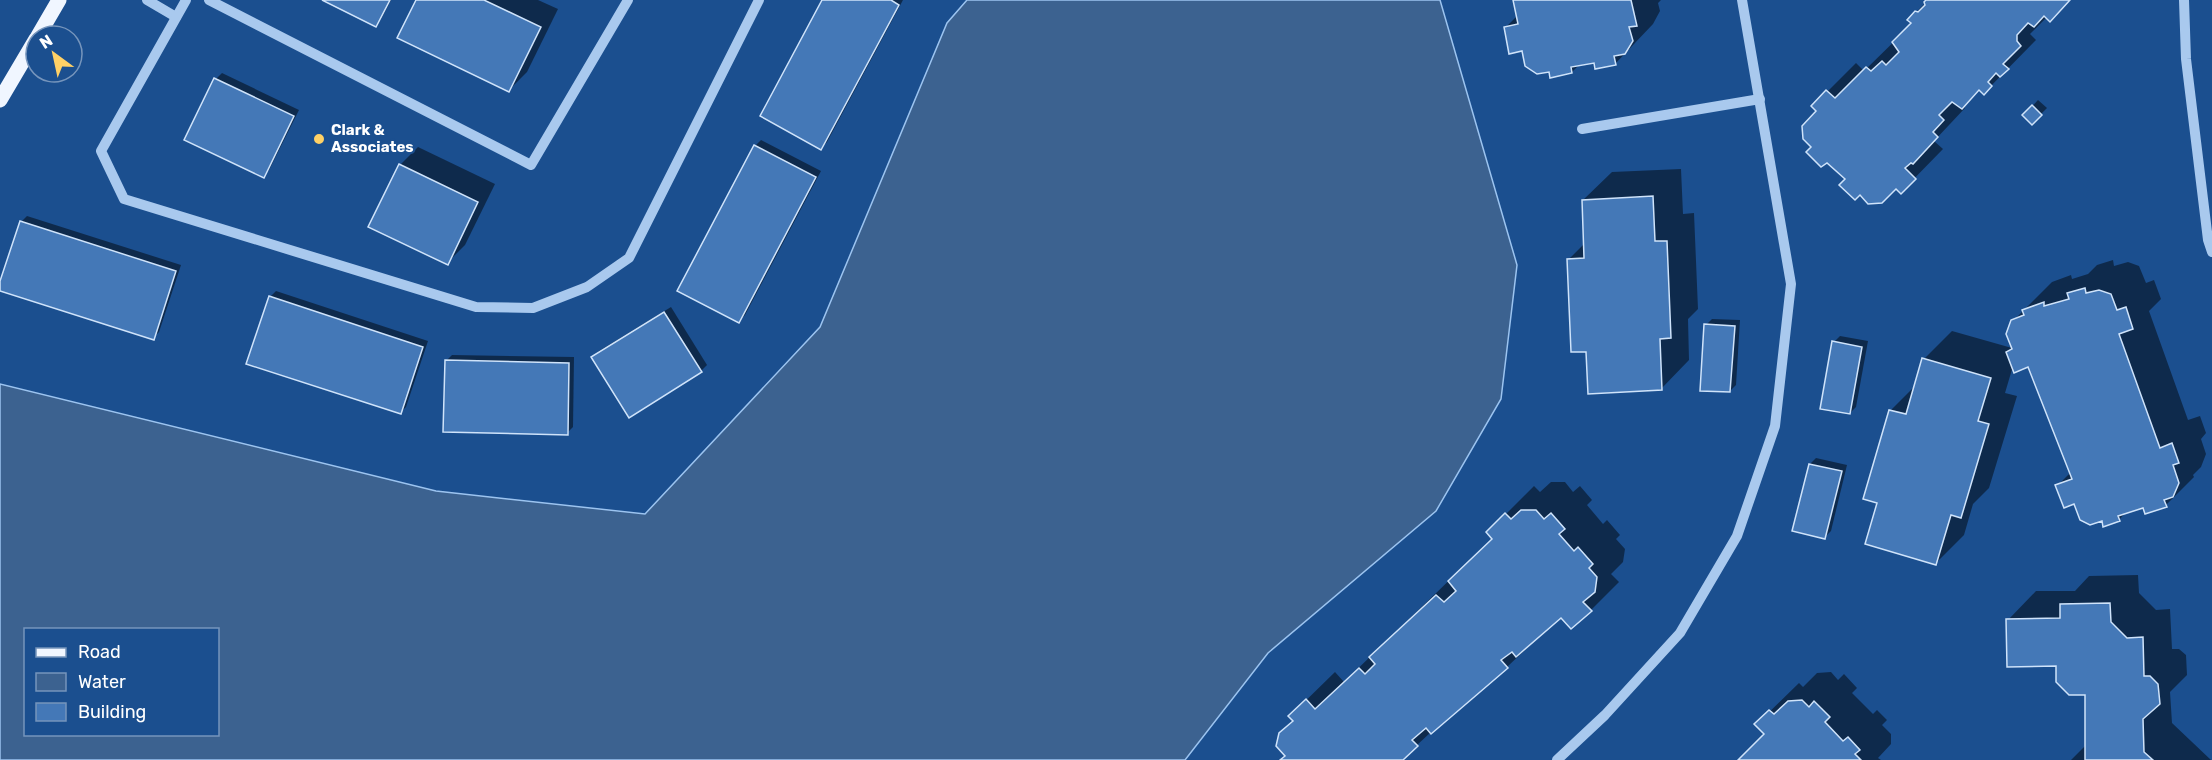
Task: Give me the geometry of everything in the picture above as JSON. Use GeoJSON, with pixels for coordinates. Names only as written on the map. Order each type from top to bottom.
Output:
{"type":"FeatureCollection","features":[{"type":"Feature","properties":{"kind":"main road"},"geometry":{"type":"LineString","coordinates":[[45,24],[59,0]]}},
{"type":"Feature","properties":{"kind":"main road"},"geometry":{"type":"LineString","coordinates":[[0,100],[24,59]]}},
{"type":"Feature","properties":{"kind":"lane"},"geometry":{"type":"LineString","coordinates":[[147,0],[176,17]]}},
{"type":"Feature","properties":{"kind":"lane"},"geometry":{"type":"LineString","coordinates":[[186,0],[101,151],[124,199],[476,307],[533,308],[587,287],[629,258],[759,0]]}},
{"type":"Feature","properties":{"kind":"lane"},"geometry":{"type":"LineString","coordinates":[[209,0],[531,165],[628,0]]}},
{"type":"Feature","properties":{"kind":"lane"},"geometry":{"type":"LineString","coordinates":[[1557,760],[1605,715],[1680,633],[1737,536],[1775,426],[1791,284],[1742,0]]}},
{"type":"Feature","properties":{"kind":"lane"},"geometry":{"type":"LineString","coordinates":[[2184,0],[2186,59],[2208,240],[2212,252]]}},
{"type":"Feature","properties":{"kind":"lane"},"geometry":{"type":"LineString","coordinates":[[1582,129],[1760,99]]}},
{"type":"Feature","properties":{"kind":"water"},"geometry":{"type":"Polygon","coordinates":[[[967,0],[1440,0],[1517,265],[1501,399],[1436,511],[1268,653],[1185,760],[0,760],[0,384],[436,491],[645,514],[820,327],[947,23],[967,0]]]}},
{"type":"Feature","properties":{"kind":"building"},"geometry":{"type":"Polygon","coordinates":[[[322,0],[390,0],[376,27],[322,0]]]}},
{"type":"Feature","properties":{"kind":"building"},"geometry":{"type":"Polygon","coordinates":[[[416,0],[484,0],[541,27],[509,92],[397,38],[416,0]]]}},
{"type":"Feature","properties":{"kind":"building"},"geometry":{"type":"Polygon","coordinates":[[[822,0],[891,0],[899,5],[821,150],[760,116],[822,0]]]}},
{"type":"Feature","properties":{"kind":"building"},"geometry":{"type":"Polygon","coordinates":[[[1513,0],[1631,0],[1637,26],[1629,27],[1633,41],[1625,54],[1614,56],[1616,65],[1595,69],[1594,63],[1571,67],[1572,73],[1550,78],[1549,72],[1537,74],[1525,66],[1522,51],[1509,54],[1504,27],[1518,24],[1513,0]]]}},
{"type":"Feature","properties":{"kind":"building"},"geometry":{"type":"Polygon","coordinates":[[[1926,0],[2070,0],[2050,22],[2044,16],[2034,27],[2028,23],[2017,35],[2017,41],[2021,46],[2003,64],[2009,69],[2000,77],[1996,73],[1988,82],[1992,86],[1984,95],[1979,90],[1962,109],[1952,102],[1939,115],[1944,120],[1933,132],[1938,137],[1913,164],[1905,168],[1916,179],[1901,194],[1896,189],[1882,203],[1868,204],[1860,195],[1855,200],[1839,185],[1845,179],[1827,163],[1821,167],[1806,152],[1811,147],[1803,139],[1802,126],[1816,111],[1811,106],[1826,90],[1835,98],[1866,67],[1871,71],[1882,61],[1886,65],[1899,52],[1892,42],[1911,23],[1907,20],[1925,5],[1926,0]]]}},
{"type":"Feature","properties":{"kind":"building"},"geometry":{"type":"Polygon","coordinates":[[[214,78],[294,116],[264,178],[184,140],[214,78]]]}},
{"type":"Feature","properties":{"kind":"building"},"geometry":{"type":"Polygon","coordinates":[[[2032,105],[2042,115],[2032,125],[2022,115],[2032,105]]]}},
{"type":"Feature","properties":{"kind":"building"},"geometry":{"type":"Polygon","coordinates":[[[754,145],[816,177],[739,323],[677,291],[754,145]]]}},
{"type":"Feature","properties":{"kind":"building"},"geometry":{"type":"Polygon","coordinates":[[[399,164],[478,202],[448,265],[368,227],[399,164]]]}},
{"type":"Feature","properties":{"kind":"building"},"geometry":{"type":"Polygon","coordinates":[[[1653,196],[1655,241],[1667,241],[1671,338],[1660,339],[1662,390],[1588,394],[1586,352],[1571,352],[1567,259],[1584,258],[1582,200],[1653,196]]]}},
{"type":"Feature","properties":{"kind":"building"},"geometry":{"type":"Polygon","coordinates":[[[20,221],[176,271],[154,340],[0,291],[0,281],[20,221]]]}},
{"type":"Feature","properties":{"kind":"building"},"geometry":{"type":"Polygon","coordinates":[[[2085,288],[2086,293],[2099,290],[2111,294],[2117,310],[2126,307],[2133,329],[2119,334],[2160,448],[2172,443],[2179,463],[2173,465],[2179,483],[2173,497],[2164,500],[2167,507],[2145,514],[2143,508],[2118,516],[2120,521],[2103,527],[2102,521],[2090,525],[2080,520],[2074,504],[2064,508],[2055,485],[2072,479],[2028,367],[2014,373],[2006,352],[2012,349],[2006,334],[2011,320],[2024,315],[2022,310],[2044,302],[2044,306],[2069,299],[2067,293],[2085,288]]]}},
{"type":"Feature","properties":{"kind":"building"},"geometry":{"type":"Polygon","coordinates":[[[269,296],[423,347],[401,414],[246,364],[269,296]]]}},
{"type":"Feature","properties":{"kind":"building"},"geometry":{"type":"Polygon","coordinates":[[[664,312],[702,372],[629,418],[591,357],[664,312]]]}},
{"type":"Feature","properties":{"kind":"building"},"geometry":{"type":"Polygon","coordinates":[[[1704,324],[1735,326],[1730,392],[1700,391],[1704,324]]]}},
{"type":"Feature","properties":{"kind":"building"},"geometry":{"type":"Polygon","coordinates":[[[1832,341],[1862,347],[1850,414],[1820,409],[1832,341]]]}},
{"type":"Feature","properties":{"kind":"building"},"geometry":{"type":"Polygon","coordinates":[[[1922,358],[1991,378],[1978,421],[1989,424],[1961,518],[1951,515],[1936,565],[1865,544],[1877,503],[1863,499],[1889,410],[1906,414],[1922,358]]]}},
{"type":"Feature","properties":{"kind":"building"},"geometry":{"type":"Polygon","coordinates":[[[445,360],[569,363],[568,435],[443,432],[445,360]]]}},
{"type":"Feature","properties":{"kind":"building"},"geometry":{"type":"Polygon","coordinates":[[[1809,464],[1842,471],[1825,539],[1792,531],[1809,464]]]}},
{"type":"Feature","properties":{"kind":"building"},"geometry":{"type":"Polygon","coordinates":[[[1521,510],[1536,510],[1544,519],[1551,513],[1565,529],[1559,534],[1574,551],[1578,547],[1593,564],[1589,568],[1597,577],[1595,592],[1583,602],[1592,611],[1571,629],[1561,618],[1516,657],[1512,652],[1501,660],[1508,668],[1431,734],[1426,728],[1412,740],[1418,746],[1403,760],[1280,760],[1285,756],[1276,746],[1279,733],[1293,721],[1288,716],[1306,699],[1315,709],[1359,668],[1365,674],[1375,664],[1369,657],[1436,595],[1444,602],[1456,591],[1448,581],[1492,539],[1486,532],[1505,513],[1511,519],[1521,510]]]}},
{"type":"Feature","properties":{"kind":"building"},"geometry":{"type":"Polygon","coordinates":[[[2110,603],[2111,622],[2127,638],[2143,637],[2144,676],[2150,676],[2158,684],[2160,704],[2143,719],[2144,752],[2153,760],[2085,760],[2085,695],[2069,695],[2056,682],[2056,666],[2007,667],[2006,619],[2060,618],[2060,604],[2110,603]]]}},
{"type":"Feature","properties":{"kind":"building"},"geometry":{"type":"Polygon","coordinates":[[[1802,700],[1809,707],[1814,701],[1830,717],[1825,722],[1843,741],[1848,737],[1860,750],[1855,754],[1861,760],[1738,760],[1764,734],[1754,724],[1769,710],[1774,714],[1788,701],[1802,700]]]}},
{"type":"Feature","properties":{"kind":"place","name":"Clark & Associates"},"geometry":{"type":"Point","coordinates":[319,139]}}]}
